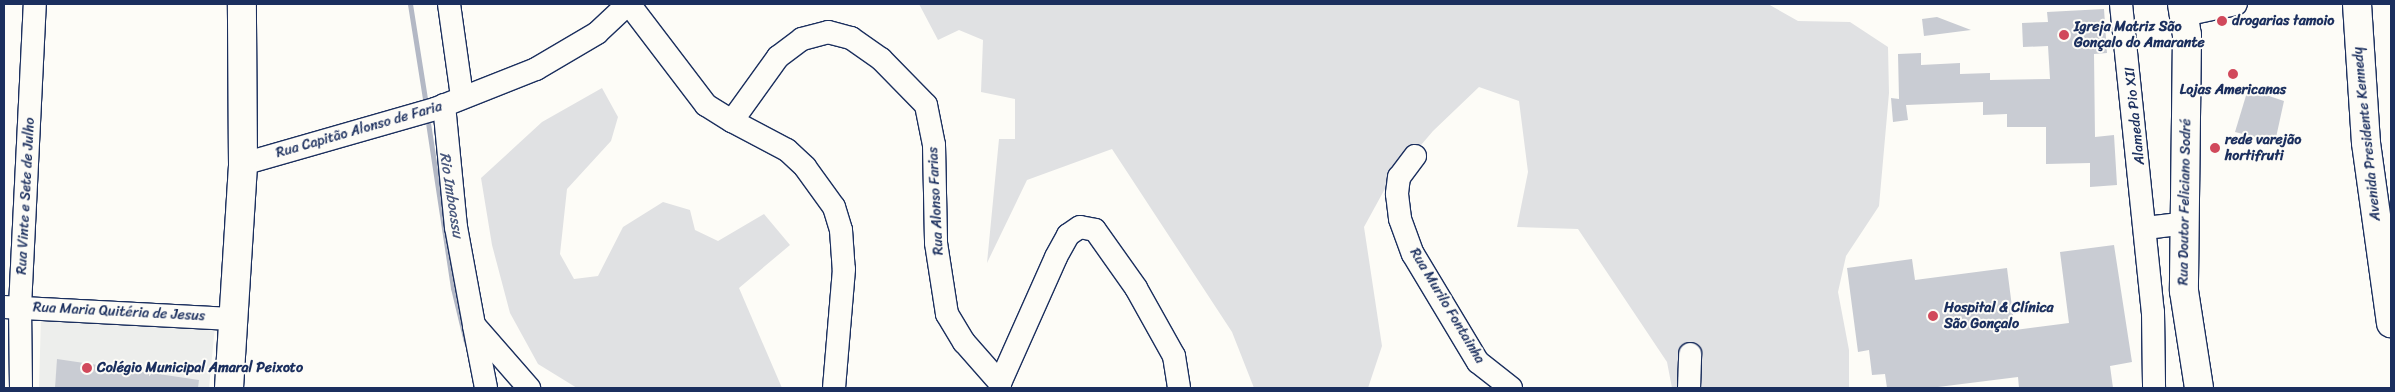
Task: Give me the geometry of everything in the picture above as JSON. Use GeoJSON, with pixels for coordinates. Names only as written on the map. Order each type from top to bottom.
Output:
{"type":"FeatureCollection","features":[{"type":"Feature","properties":{"kind":"main road"},"geometry":{"type":"LineString","coordinates":[[228,388],[235,318],[242,164],[242,4]]}},
{"type":"Feature","properties":{"kind":"main road","name":"Avenida Presidente Kennedy"},"geometry":{"type":"LineString","coordinates":[[2357,4],[2366,144],[2391,323]]}},
{"type":"Feature","properties":{"kind":"main road","name":"Rua Doutor Feliciano Sodré"},"geometry":{"type":"LineString","coordinates":[[2183,9],[2186,321],[2199,388]]}},
{"type":"Feature","properties":{"kind":"street","name":"Rua Vinte e Sete de Julho"},"geometry":{"type":"LineString","coordinates":[[21,388],[12,307],[35,4]]}},
{"type":"Feature","properties":{"kind":"street"},"geometry":{"type":"LineString","coordinates":[[449,4],[447,104],[456,227],[486,388]]}},
{"type":"Feature","properties":{"kind":"street","name":"Rua Capitão Alonso de Faria"},"geometry":{"type":"LineString","coordinates":[[242,164],[408,117],[447,104],[568,53],[629,4]]}},
{"type":"Feature","properties":{"kind":"street"},"geometry":{"type":"LineString","coordinates":[[629,4],[706,105],[787,150],[805,167],[834,207],[841,230],[844,269],[834,388]]}},
{"type":"Feature","properties":{"kind":"street","name":"Alameda Pio XII"},"geometry":{"type":"LineString","coordinates":[[2121,4],[2127,38],[2154,312],[2154,388]]}},
{"type":"Feature","properties":{"kind":"street"},"geometry":{"type":"LineString","coordinates":[[2183,9],[2236,4]]}},
{"type":"Feature","properties":{"kind":"street","name":"Rua Alonso Farias"},"geometry":{"type":"LineString","coordinates":[[732,121],[778,58],[802,39],[828,32],[851,38],[908,83],[926,105],[934,145],[936,243],[948,314],[964,342],[1001,386],[1056,257],[1068,235],[1080,227],[1095,230],[1136,288],[1174,356],[1179,388]]}},
{"type":"Feature","properties":{"kind":"street","name":"Rua Murilo Fontainha"},"geometry":{"type":"LineString","coordinates":[[1414,156],[1399,178],[1397,194],[1400,219],[1413,254],[1478,362],[1511,388]]}},
{"type":"Feature","properties":{"kind":"street"},"geometry":{"type":"LineString","coordinates":[[2146,228],[2184,223]]}},
{"type":"Feature","properties":{"kind":"street","name":"Rua Maria Quitéria de Jesus"},"geometry":{"type":"LineString","coordinates":[[12,307],[235,318]]}},
{"type":"Feature","properties":{"kind":"street"},"geometry":{"type":"LineString","coordinates":[[474,325],[529,388]]}},
{"type":"Feature","properties":{"kind":"street"},"geometry":{"type":"LineString","coordinates":[[1689,388],[1690,354]]}},
{"type":"Feature","properties":{"kind":"shaded area"},"geometry":{"type":"Polygon","coordinates":[[[919,4],[1768,4],[1798,21],[1850,22],[1888,47],[1889,93],[1879,206],[1846,256],[1838,292],[1849,350],[1849,388],[1672,388],[1667,362],[1578,229],[1517,227],[1528,172],[1519,101],[1479,87],[1433,131],[1387,185],[1364,227],[1382,346],[1368,388],[1254,388],[1232,332],[1112,149],[1027,180],[987,263],[999,139],[1015,139],[1015,99],[981,92],[983,40],[959,30],[938,40],[919,4]]]}},
{"type":"Feature","properties":{"kind":"shaded area"},"geometry":{"type":"Polygon","coordinates":[[[602,88],[618,117],[611,141],[567,189],[560,254],[574,279],[598,276],[623,227],[663,202],[690,210],[695,230],[718,241],[764,214],[790,245],[739,288],[782,388],[577,388],[538,364],[510,313],[492,245],[481,178],[542,122],[602,88]]]}},
{"type":"Feature","properties":{"kind":"shaded area"},"geometry":{"type":"Polygon","coordinates":[[[41,316],[215,326],[209,388],[39,388],[41,316]]]}},
{"type":"Feature","properties":{"kind":"building"},"geometry":{"type":"Polygon","coordinates":[[[2104,9],[2107,53],[2094,54],[2095,137],[2114,135],[2117,185],[2090,187],[2090,163],[2046,164],[2046,127],[2007,127],[2007,114],[1983,115],[1983,102],[1906,105],[1908,120],[1893,122],[1891,98],[1899,99],[1898,54],[1921,53],[1921,65],[1960,63],[1960,74],[1990,73],[1990,80],[2050,79],[2048,46],[2023,47],[2022,23],[2048,22],[2047,12],[2104,9]]]}},
{"type":"Feature","properties":{"kind":"building"},"geometry":{"type":"Polygon","coordinates":[[[1937,17],[1971,30],[1924,36],[1922,19],[1937,17]]]}},
{"type":"Feature","properties":{"kind":"building"},"geometry":{"type":"Polygon","coordinates":[[[2248,89],[2284,101],[2275,142],[2235,132],[2248,89]]]}},
{"type":"Feature","properties":{"kind":"building","name":"Hospital & Clínica São Gonçalo"},"geometry":{"type":"Polygon","coordinates":[[[2114,245],[2132,362],[2110,366],[2113,388],[2019,388],[2018,377],[1930,388],[1887,388],[1885,374],[1872,375],[1869,350],[1858,352],[1847,268],[1912,259],[1915,280],[2007,268],[2015,330],[2069,323],[2060,252],[2114,245]]]}},
{"type":"Feature","properties":{"kind":"building","name":"Colégio Municipal Amaral Peixoto"},"geometry":{"type":"Polygon","coordinates":[[[57,359],[199,380],[198,388],[55,388],[57,359]]]}},
{"type":"Feature","properties":{"kind":"waterway","name":"Rio Imboassu"},"geometry":{"type":"LineString","coordinates":[[410,4],[426,105]]}},
{"type":"Feature","properties":{"kind":"waterway","name":"Rio Imboassu"},"geometry":{"type":"LineString","coordinates":[[427,116],[453,288],[466,342]]}},
{"type":"Feature","properties":{"kind":"place","name":"drogarias tamoio"},"geometry":{"type":"Point","coordinates":[2222,21]}},
{"type":"Feature","properties":{"kind":"place","name":"Igreja Matriz São Gonçalo do Amarante"},"geometry":{"type":"Point","coordinates":[2064,35]}},
{"type":"Feature","properties":{"kind":"place","name":"Lojas Americanas"},"geometry":{"type":"Point","coordinates":[2233,74]}},
{"type":"Feature","properties":{"kind":"place","name":"rede varejão hortifruti"},"geometry":{"type":"Point","coordinates":[2215,148]}},
{"type":"Feature","properties":{"kind":"place","name":"Hospital & Clínica São Gonçalo"},"geometry":{"type":"Point","coordinates":[1933,316]}},
{"type":"Feature","properties":{"kind":"place","name":"Colégio Municipal Amaral Peixoto"},"geometry":{"type":"Point","coordinates":[87,368]}}]}
